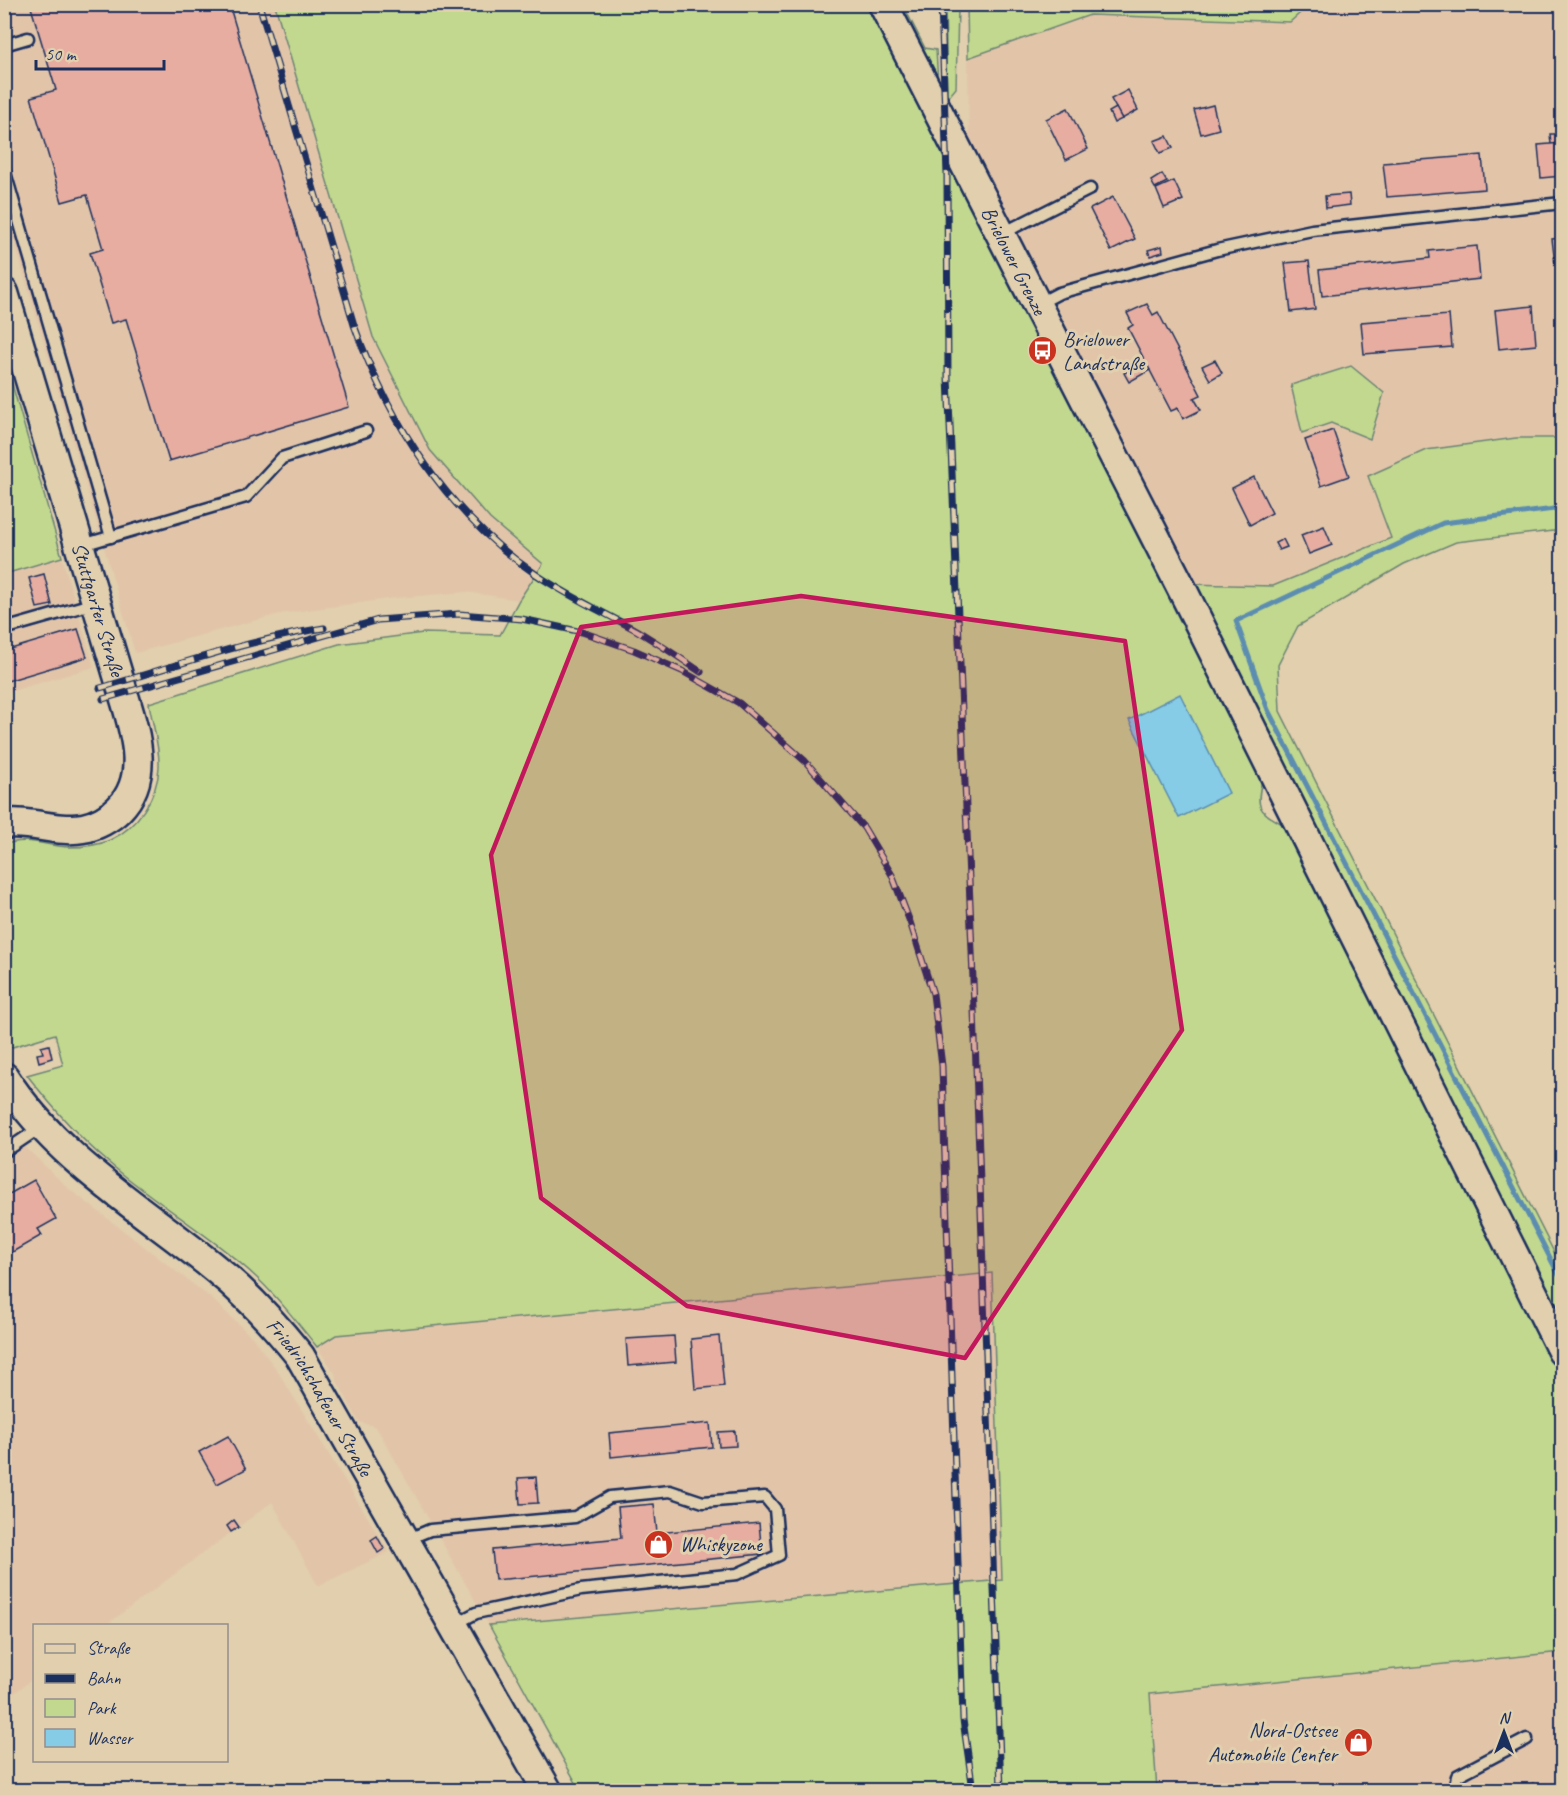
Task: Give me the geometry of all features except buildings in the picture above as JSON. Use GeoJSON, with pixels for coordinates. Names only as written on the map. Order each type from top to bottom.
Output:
{"type":"FeatureCollection","features":[{"type":"Feature","properties":{"kind":"street","name":"Brielower Grenze"},"geometry":{"type":"LineString","coordinates":[[883,4],[1180,587],[1563,1351]]}},
{"type":"Feature","properties":{"kind":"street","name":"Stuttgarter Straße"},"geometry":{"type":"LineString","coordinates":[[4,293],[137,747],[137,775],[133,789],[127,801],[113,815],[83,828],[64,829],[30,823],[4,824]]}},
{"type":"Feature","properties":{"kind":"street","name":"Friedrichshafener Straße"},"geometry":{"type":"LineString","coordinates":[[4,1077],[42,1126],[101,1182],[218,1271],[257,1306],[300,1356],[547,1791]]}},
{"type":"Feature","properties":{"kind":"lane"},"geometry":{"type":"LineString","coordinates":[[4,45],[28,38]]}},
{"type":"Feature","properties":{"kind":"lane"},"geometry":{"type":"LineString","coordinates":[[4,169],[111,537]]}},
{"type":"Feature","properties":{"kind":"lane"},"geometry":{"type":"LineString","coordinates":[[1000,234],[1090,189]]}},
{"type":"Feature","properties":{"kind":"lane"},"geometry":{"type":"LineString","coordinates":[[1036,305],[1059,293],[1217,250],[1311,230],[1563,203]]}},
{"type":"Feature","properties":{"kind":"lane"},"geometry":{"type":"LineString","coordinates":[[79,546],[246,497],[282,458],[366,431]]}},
{"type":"Feature","properties":{"kind":"lane"},"geometry":{"type":"LineString","coordinates":[[4,629],[96,603]]}},
{"type":"Feature","properties":{"kind":"lane"},"geometry":{"type":"LineString","coordinates":[[4,1152],[42,1126]]}},
{"type":"Feature","properties":{"kind":"lane"},"geometry":{"type":"LineString","coordinates":[[405,1541],[430,1530],[575,1517],[610,1497],[670,1491],[703,1502],[765,1497],[775,1509],[779,1555],[737,1574],[581,1590],[476,1613],[453,1625]]}},
{"type":"Feature","properties":{"kind":"lane"},"geometry":{"type":"LineString","coordinates":[[1454,1791],[1457,1776],[1527,1739]]}},
{"type":"Feature","properties":{"kind":"highlighted area"},"geometry":{"type":"Polygon","coordinates":[[[801,596],[1125,641],[1182,1030],[965,1358],[687,1306],[541,1198],[491,855],[581,627],[801,596]]]}},
{"type":"Feature","properties":{"kind":"shaded area"},"geometry":{"type":"Polygon","coordinates":[[[5,5],[275,5],[373,337],[430,450],[490,519],[543,563],[519,600],[466,592],[395,598],[279,614],[135,653],[5,210],[5,5]]]}},
{"type":"Feature","properties":{"kind":"shaded area"},"geometry":{"type":"Polygon","coordinates":[[[1309,5],[1562,5],[1562,438],[1516,438],[1391,537],[1273,586],[1186,584],[969,161],[968,58],[1090,15],[1289,22],[1309,5]],[[1384,393],[1331,423],[1370,438],[1384,393]]]}},
{"type":"Feature","properties":{"kind":"shaded area"},"geometry":{"type":"Polygon","coordinates":[[[62,557],[94,667],[5,693],[5,574],[62,557]]]}},
{"type":"Feature","properties":{"kind":"shaded area"},"geometry":{"type":"Polygon","coordinates":[[[4,1123],[20,1142],[68,1188],[211,1298],[253,1338],[277,1370],[389,1552],[318,1586],[272,1502],[107,1624],[33,1624],[33,1679],[5,1700],[4,1123]]]}},
{"type":"Feature","properties":{"kind":"shaded area"},"geometry":{"type":"Polygon","coordinates":[[[992,1273],[1002,1581],[489,1625],[378,1430],[374,1426],[359,1422],[335,1373],[317,1347],[336,1335],[992,1273]]]}},
{"type":"Feature","properties":{"kind":"shaded area","name":"Nord-Ostsee Automobile Center"},"geometry":{"type":"Polygon","coordinates":[[[1562,1652],[1562,1790],[1157,1790],[1149,1694],[1562,1652]]]}},
{"type":"Feature","properties":{"kind":"green space"},"geometry":{"type":"Polygon","coordinates":[[[967,4],[1309,5],[1290,22],[1090,15],[968,58],[967,4]]]}},
{"type":"Feature","properties":{"kind":"green space"},"geometry":{"type":"Polygon","coordinates":[[[275,5],[871,5],[1263,776],[1259,797],[1261,809],[1289,828],[1562,1372],[1562,1652],[1150,1694],[1157,1790],[580,1790],[489,1625],[1002,1580],[992,1273],[336,1335],[317,1347],[257,1278],[108,1162],[75,1131],[46,1098],[27,1075],[63,1065],[55,1034],[9,1048],[4,1039],[4,845],[28,841],[69,847],[90,846],[110,840],[129,828],[150,800],[158,778],[158,751],[149,703],[339,644],[423,633],[500,635],[519,600],[543,564],[490,519],[430,450],[373,337],[275,5]]]}},
{"type":"Feature","properties":{"kind":"green space"},"geometry":{"type":"Polygon","coordinates":[[[896,5],[903,5],[925,48],[936,50],[938,84],[896,5]]]}},
{"type":"Feature","properties":{"kind":"green space"},"geometry":{"type":"Polygon","coordinates":[[[945,5],[958,5],[956,88],[947,99],[945,5]]]}},
{"type":"Feature","properties":{"kind":"green space"},"geometry":{"type":"Polygon","coordinates":[[[5,360],[62,557],[4,574],[5,360]]]}},
{"type":"Feature","properties":{"kind":"green space"},"geometry":{"type":"Polygon","coordinates":[[[1351,366],[1384,393],[1370,439],[1331,423],[1302,433],[1291,385],[1351,366]]]}},
{"type":"Feature","properties":{"kind":"green space"},"geometry":{"type":"Polygon","coordinates":[[[1516,438],[1562,438],[1562,530],[1456,542],[1404,564],[1298,626],[1278,665],[1280,711],[1562,1268],[1562,1328],[1186,584],[1273,586],[1391,538],[1368,476],[1426,450],[1516,438]]]}},
{"type":"Feature","properties":{"kind":"water"},"geometry":{"type":"Polygon","coordinates":[[[1180,694],[1229,793],[1179,818],[1129,720],[1180,694]]]}},
{"type":"Feature","properties":{"kind":"waterway"},"geometry":{"type":"LineString","coordinates":[[1562,508],[1443,523],[1236,621],[1268,710],[1562,1281]]}},
{"type":"Feature","properties":{"kind":"railway"},"geometry":{"type":"LineString","coordinates":[[259,4],[354,325],[368,361],[404,432],[450,496],[476,525],[505,551],[549,583],[636,630],[701,672]]}},
{"type":"Feature","properties":{"kind":"railway"},"geometry":{"type":"LineString","coordinates":[[941,4],[947,175],[948,377],[972,951],[1001,1790]]}},
{"type":"Feature","properties":{"kind":"railway"},"geometry":{"type":"LineString","coordinates":[[103,699],[378,620],[459,614],[522,619],[582,632],[634,650],[682,671],[739,703],[805,761],[864,828],[892,875],[910,922],[933,994],[942,1066],[963,1720],[973,1790]]}},
{"type":"Feature","properties":{"kind":"railway"},"geometry":{"type":"LineString","coordinates":[[100,688],[240,646],[324,628]]}},
{"type":"Feature","properties":{"kind":"place","name":"Brielower Landstraße"},"geometry":{"type":"Point","coordinates":[1042,351]}},
{"type":"Feature","properties":{"kind":"place","name":"Whiskyzone"},"geometry":{"type":"Point","coordinates":[659,1544]}},
{"type":"Feature","properties":{"kind":"place","name":"Nord-Ostsee Automobile Center"},"geometry":{"type":"Point","coordinates":[1358,1742]}}]}
